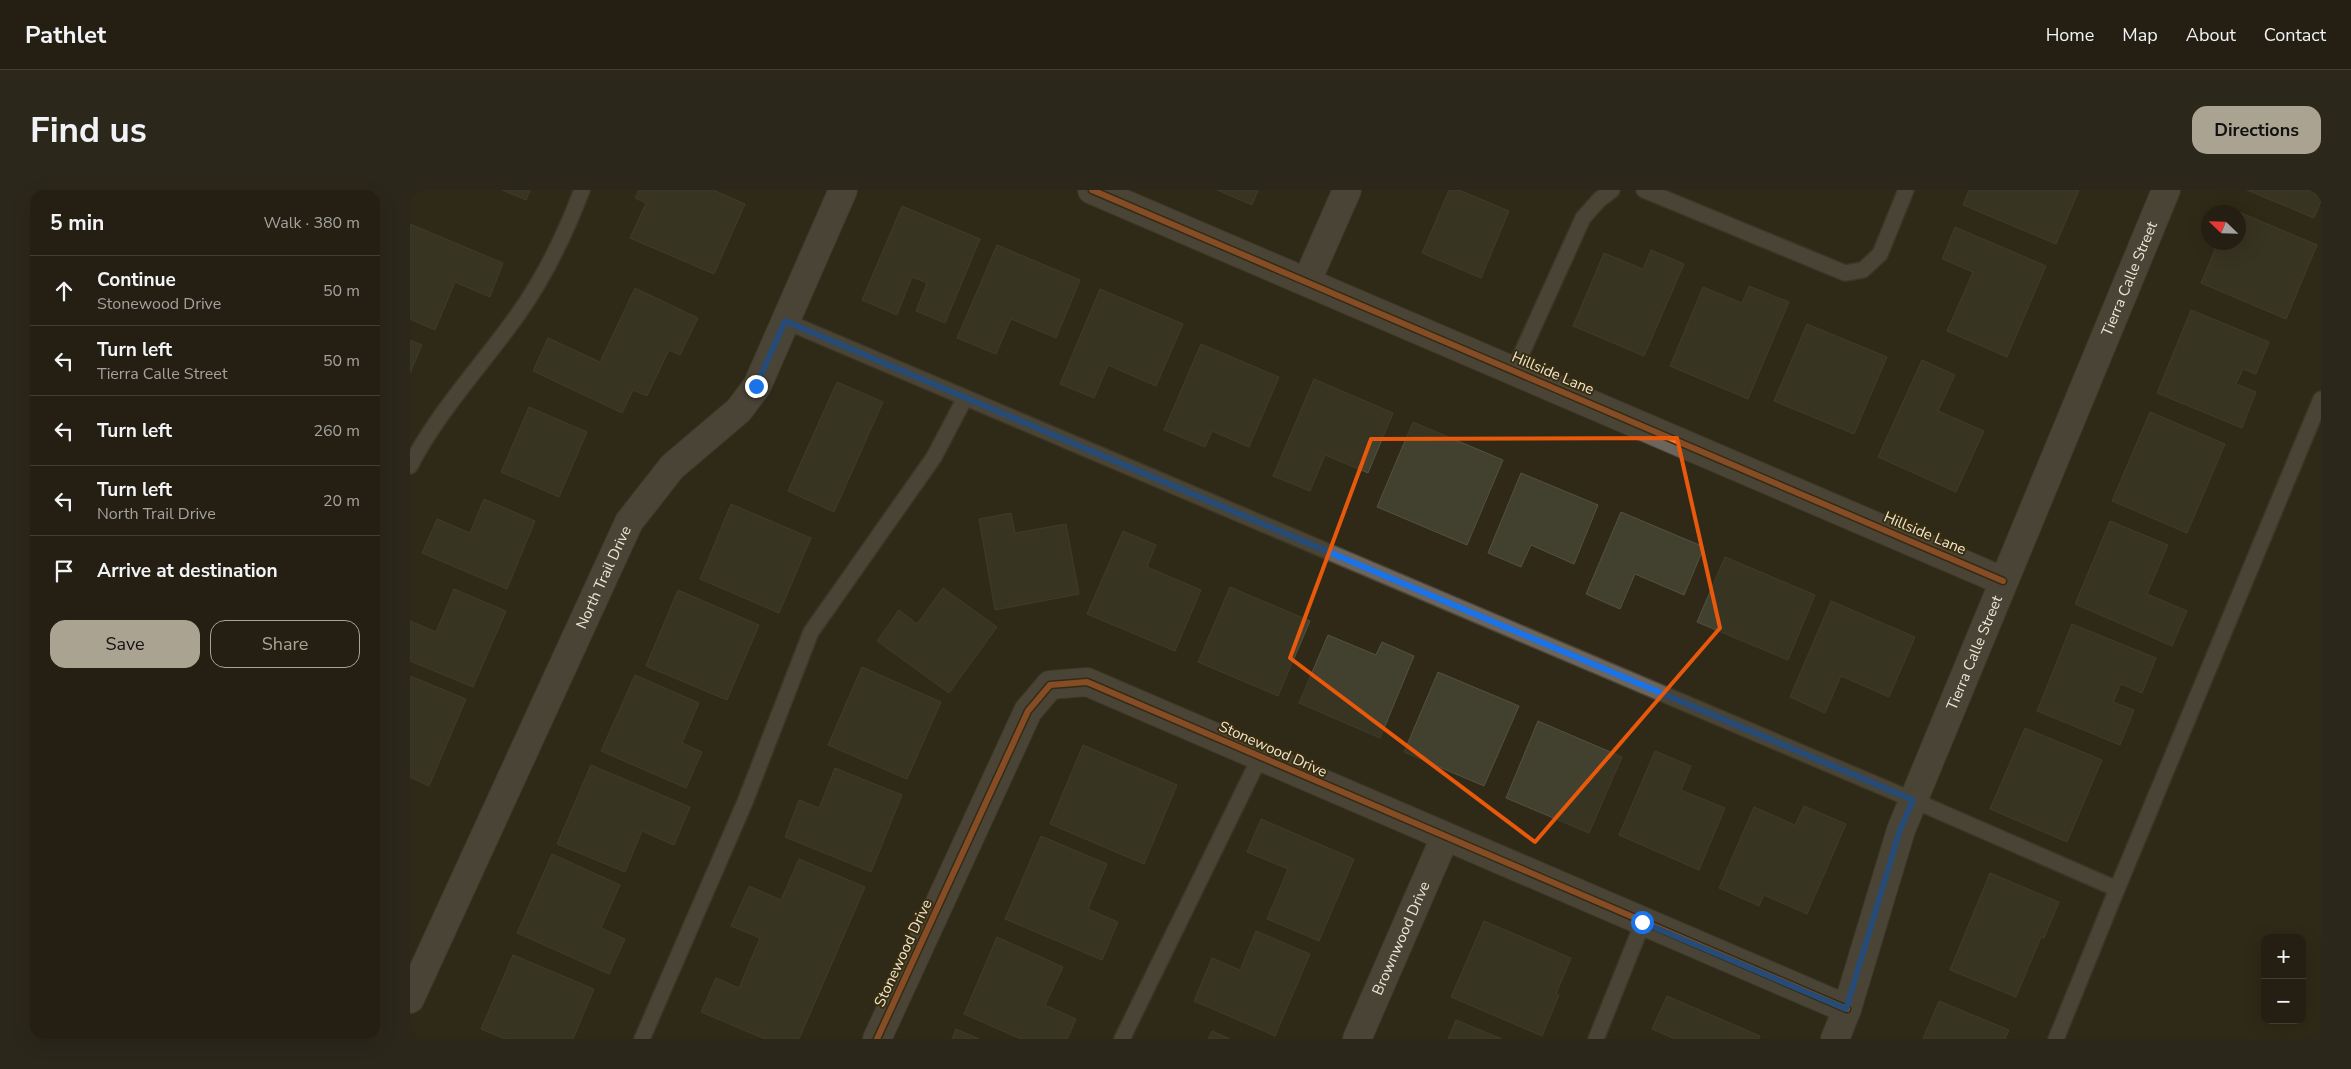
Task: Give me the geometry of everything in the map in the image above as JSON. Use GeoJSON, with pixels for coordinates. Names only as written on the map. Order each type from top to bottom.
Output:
{"type":"FeatureCollection","features":[{"type":"Feature","properties":{"kind":"street","name":"North Trail Drive"},"geometry":{"type":"LineString","coordinates":[[410,999],[629,522],[672,467],[739,410],[756,386],[843,190]]}},
{"type":"Feature","properties":{"kind":"street","name":"Hillside Lane"},"geometry":{"type":"LineString","coordinates":[[1092,190],[2003,581]]}},
{"type":"Feature","properties":{"kind":"street"},"geometry":{"type":"LineString","coordinates":[[1307,281],[1348,190]]}},
{"type":"Feature","properties":{"kind":"street","name":"Tierra Calle Street"},"geometry":{"type":"LineString","coordinates":[[1834,1039],[1846,1009],[1900,830],[2166,190]]}},
{"type":"Feature","properties":{"kind":"street","name":"Stonewood Drive"},"geometry":{"type":"LineString","coordinates":[[877,1039],[1028,711],[1050,685],[1087,682],[1846,1009]]}},
{"type":"Feature","properties":{"kind":"street","name":"Brownwood Drive"},"geometry":{"type":"LineString","coordinates":[[1357,1039],[1445,837]]}},
{"type":"Feature","properties":{"kind":"lane"},"geometry":{"type":"LineString","coordinates":[[410,466],[436,424],[520,311],[551,258],[582,190]]}},
{"type":"Feature","properties":{"kind":"lane"},"geometry":{"type":"LineString","coordinates":[[1514,370],[1583,218],[1599,200],[1612,190]]}},
{"type":"Feature","properties":{"kind":"lane"},"geometry":{"type":"LineString","coordinates":[[1644,190],[1845,273],[1863,270],[1880,254],[1906,190]]}},
{"type":"Feature","properties":{"kind":"lane"},"geometry":{"type":"LineString","coordinates":[[785,321],[1913,800],[2117,889]]}},
{"type":"Feature","properties":{"kind":"lane"},"geometry":{"type":"LineString","coordinates":[[642,1039],[745,802],[811,632],[934,457],[965,398]]}},
{"type":"Feature","properties":{"kind":"lane"},"geometry":{"type":"LineString","coordinates":[[2056,1039],[2321,399]]}},
{"type":"Feature","properties":{"kind":"lane"},"geometry":{"type":"LineString","coordinates":[[1122,1039],[1260,757]]}},
{"type":"Feature","properties":{"kind":"lane"},"geometry":{"type":"LineString","coordinates":[[1596,1039],[1642,922]]}},
{"type":"Feature","properties":{"kind":"highlighted area"},"geometry":{"type":"Polygon","coordinates":[[[1677,438],[1720,628],[1535,842],[1290,658],[1371,439],[1677,438]]]}},
{"type":"Feature","properties":{"kind":"building"},"geometry":{"type":"Polygon","coordinates":[[[502,190],[530,190],[526,200],[502,190]]]}},
{"type":"Feature","properties":{"kind":"building"},"geometry":{"type":"Polygon","coordinates":[[[639,190],[713,190],[745,204],[714,274],[630,238],[646,203],[635,198],[639,190]]]}},
{"type":"Feature","properties":{"kind":"building"},"geometry":{"type":"Polygon","coordinates":[[[1217,190],[1258,190],[1252,205],[1217,190]]]}},
{"type":"Feature","properties":{"kind":"building"},"geometry":{"type":"Polygon","coordinates":[[[1449,190],[1459,190],[1509,211],[1481,278],[1422,253],[1449,190]]]}},
{"type":"Feature","properties":{"kind":"building"},"geometry":{"type":"Polygon","coordinates":[[[1969,190],[2079,190],[2056,244],[1963,205],[1969,190]]]}},
{"type":"Feature","properties":{"kind":"building"},"geometry":{"type":"Polygon","coordinates":[[[2247,190],[2321,190],[2321,201],[2314,218],[2247,190]]]}},
{"type":"Feature","properties":{"kind":"building"},"geometry":{"type":"Polygon","coordinates":[[[902,206],[980,239],[945,323],[916,311],[927,283],[912,277],[897,315],[862,300],[902,206]]]}},
{"type":"Feature","properties":{"kind":"building"},"geometry":{"type":"Polygon","coordinates":[[[2246,215],[2317,245],[2286,319],[2201,283],[2215,250],[2246,250],[2246,215]]]}},
{"type":"Feature","properties":{"kind":"building"},"geometry":{"type":"Polygon","coordinates":[[[410,224],[503,263],[490,297],[455,282],[435,330],[410,319],[410,224]]]}},
{"type":"Feature","properties":{"kind":"building"},"geometry":{"type":"Polygon","coordinates":[[[1955,227],[2046,266],[2007,357],[1947,331],[1973,272],[1942,259],[1955,227]]]}},
{"type":"Feature","properties":{"kind":"building"},"geometry":{"type":"Polygon","coordinates":[[[997,245],[1080,280],[1056,338],[1011,319],[996,354],[957,338],[997,245]]]}},
{"type":"Feature","properties":{"kind":"building"},"geometry":{"type":"Polygon","coordinates":[[[1651,250],[1684,264],[1644,356],[1573,326],[1604,253],[1643,269],[1651,250]]]}},
{"type":"Feature","properties":{"kind":"building"},"geometry":{"type":"Polygon","coordinates":[[[1749,286],[1789,302],[1748,399],[1670,366],[1703,287],[1742,303],[1749,286]]]}},
{"type":"Feature","properties":{"kind":"building"},"geometry":{"type":"Polygon","coordinates":[[[635,288],[698,318],[680,355],[669,350],[647,396],[633,390],[622,413],[533,371],[548,338],[600,362],[635,288]]]}},
{"type":"Feature","properties":{"kind":"building"},"geometry":{"type":"Polygon","coordinates":[[[1100,289],[1183,324],[1156,386],[1108,365],[1094,398],[1060,384],[1100,289]]]}},
{"type":"Feature","properties":{"kind":"building"},"geometry":{"type":"Polygon","coordinates":[[[2191,310],[2269,342],[2256,374],[2243,369],[2236,384],[2256,392],[2242,428],[2157,393],[2191,310]]]}},
{"type":"Feature","properties":{"kind":"building"},"geometry":{"type":"Polygon","coordinates":[[[1807,324],[1887,357],[1854,434],[1774,401],[1807,324]]]}},
{"type":"Feature","properties":{"kind":"building"},"geometry":{"type":"Polygon","coordinates":[[[410,340],[422,345],[410,373],[410,340]]]}},
{"type":"Feature","properties":{"kind":"building"},"geometry":{"type":"Polygon","coordinates":[[[1201,344],[1279,377],[1249,447],[1212,431],[1205,447],[1164,430],[1201,344]]]}},
{"type":"Feature","properties":{"kind":"building"},"geometry":{"type":"Polygon","coordinates":[[[1922,360],[1955,375],[1938,411],[1984,431],[1956,492],[1878,457],[1922,360]]]}},
{"type":"Feature","properties":{"kind":"building"},"geometry":{"type":"Polygon","coordinates":[[[1314,379],[1393,413],[1368,473],[1325,455],[1310,491],[1273,476],[1314,379]]]}},
{"type":"Feature","properties":{"kind":"building"},"geometry":{"type":"Polygon","coordinates":[[[837,382],[883,402],[834,512],[788,491],[837,382]]]}},
{"type":"Feature","properties":{"kind":"building"},"geometry":{"type":"Polygon","coordinates":[[[529,407],[587,432],[559,497],[501,472],[529,407]]]}},
{"type":"Feature","properties":{"kind":"building"},"geometry":{"type":"Polygon","coordinates":[[[2150,412],[2225,444],[2187,533],[2112,501],[2150,412]]]}},
{"type":"Feature","properties":{"kind":"building"},"geometry":{"type":"Polygon","coordinates":[[[1413,422],[1503,460],[1467,545],[1377,507],[1413,422]]]}},
{"type":"Feature","properties":{"kind":"building"},"geometry":{"type":"Polygon","coordinates":[[[1521,473],[1598,505],[1574,564],[1531,545],[1521,567],[1488,553],[1521,473]]]}},
{"type":"Feature","properties":{"kind":"building"},"geometry":{"type":"Polygon","coordinates":[[[484,499],[535,521],[507,589],[422,553],[437,519],[470,533],[484,499]]]}},
{"type":"Feature","properties":{"kind":"building"},"geometry":{"type":"Polygon","coordinates":[[[731,504],[811,538],[779,613],[700,579],[731,504]]]}},
{"type":"Feature","properties":{"kind":"building"},"geometry":{"type":"Polygon","coordinates":[[[1621,512],[1704,547],[1684,595],[1635,574],[1620,609],[1586,594],[1621,512]]]}},
{"type":"Feature","properties":{"kind":"building"},"geometry":{"type":"Polygon","coordinates":[[[1011,513],[1015,533],[1066,524],[1079,594],[995,610],[979,519],[1011,513]]]}},
{"type":"Feature","properties":{"kind":"building"},"geometry":{"type":"Polygon","coordinates":[[[2110,521],[2168,545],[2147,594],[2187,611],[2172,646],[2075,604],[2110,521]]]}},
{"type":"Feature","properties":{"kind":"building"},"geometry":{"type":"Polygon","coordinates":[[[1123,531],[1156,545],[1147,567],[1201,590],[1175,651],[1087,614],[1123,531]]]}},
{"type":"Feature","properties":{"kind":"building"},"geometry":{"type":"Polygon","coordinates":[[[1725,557],[1815,595],[1788,660],[1697,622],[1725,557]]]}},
{"type":"Feature","properties":{"kind":"building"},"geometry":{"type":"Polygon","coordinates":[[[1230,587],[1310,621],[1278,696],[1198,662],[1230,587]]]}},
{"type":"Feature","properties":{"kind":"building"},"geometry":{"type":"Polygon","coordinates":[[[943,588],[997,627],[949,693],[877,641],[899,610],[917,624],[943,588]]]}},
{"type":"Feature","properties":{"kind":"building"},"geometry":{"type":"Polygon","coordinates":[[[454,589],[506,611],[473,687],[410,661],[410,621],[436,632],[454,589]]]}},
{"type":"Feature","properties":{"kind":"building"},"geometry":{"type":"Polygon","coordinates":[[[678,590],[759,625],[727,700],[646,666],[678,590]]]}},
{"type":"Feature","properties":{"kind":"building"},"geometry":{"type":"Polygon","coordinates":[[[1831,601],[1915,637],[1889,697],[1841,676],[1825,713],[1790,697],[1831,601]]]}},
{"type":"Feature","properties":{"kind":"building"},"geometry":{"type":"Polygon","coordinates":[[[2072,624],[2156,658],[2142,693],[2121,684],[2113,702],[2134,710],[2120,745],[2037,711],[2072,624]]]}},
{"type":"Feature","properties":{"kind":"building"},"geometry":{"type":"Polygon","coordinates":[[[1328,635],[1376,655],[1382,642],[1414,656],[1380,738],[1299,703],[1328,635]]]}},
{"type":"Feature","properties":{"kind":"building"},"geometry":{"type":"Polygon","coordinates":[[[862,667],[941,702],[907,779],[828,745],[862,667]]]}},
{"type":"Feature","properties":{"kind":"building"},"geometry":{"type":"Polygon","coordinates":[[[1438,672],[1519,706],[1484,786],[1404,752],[1438,672]]]}},
{"type":"Feature","properties":{"kind":"building"},"geometry":{"type":"Polygon","coordinates":[[[635,675],[699,703],[682,743],[702,752],[686,788],[601,751],[635,675]]]}},
{"type":"Feature","properties":{"kind":"building"},"geometry":{"type":"Polygon","coordinates":[[[410,676],[466,699],[429,786],[410,777],[410,676]]]}},
{"type":"Feature","properties":{"kind":"building"},"geometry":{"type":"Polygon","coordinates":[[[1538,721],[1622,757],[1589,833],[1506,798],[1538,721]]]}},
{"type":"Feature","properties":{"kind":"building"},"geometry":{"type":"Polygon","coordinates":[[[2025,728],[2102,760],[2067,842],[1990,809],[2025,728]]]}},
{"type":"Feature","properties":{"kind":"building"},"geometry":{"type":"Polygon","coordinates":[[[1083,745],[1177,785],[1144,864],[1050,824],[1083,745]]]}},
{"type":"Feature","properties":{"kind":"building"},"geometry":{"type":"Polygon","coordinates":[[[1655,751],[1691,766],[1681,790],[1725,808],[1699,870],[1619,835],[1655,751]]]}},
{"type":"Feature","properties":{"kind":"building"},"geometry":{"type":"Polygon","coordinates":[[[591,765],[690,807],[674,845],[642,831],[625,872],[557,844],[591,765]]]}},
{"type":"Feature","properties":{"kind":"building"},"geometry":{"type":"Polygon","coordinates":[[[835,768],[902,795],[871,872],[785,837],[799,800],[819,808],[835,768]]]}},
{"type":"Feature","properties":{"kind":"building"},"geometry":{"type":"Polygon","coordinates":[[[1804,806],[1846,824],[1807,914],[1764,895],[1759,906],[1719,888],[1754,807],[1795,825],[1804,806]]]}},
{"type":"Feature","properties":{"kind":"building"},"geometry":{"type":"Polygon","coordinates":[[[1261,819],[1354,859],[1319,941],[1267,919],[1288,869],[1247,852],[1261,819]]]}},
{"type":"Feature","properties":{"kind":"building"},"geometry":{"type":"Polygon","coordinates":[[[1041,836],[1107,864],[1088,909],[1118,922],[1102,960],[1005,919],[1041,836]]]}},
{"type":"Feature","properties":{"kind":"building"},"geometry":{"type":"Polygon","coordinates":[[[552,854],[620,885],[601,928],[625,939],[609,974],[517,933],[552,854]]]}},
{"type":"Feature","properties":{"kind":"building"},"geometry":{"type":"Polygon","coordinates":[[[799,859],[865,887],[799,1039],[765,1039],[701,1012],[716,978],[739,988],[760,938],[731,926],[749,886],[781,900],[799,859]]]}},
{"type":"Feature","properties":{"kind":"building"},"geometry":{"type":"Polygon","coordinates":[[[1990,873],[2059,902],[2044,938],[2041,937],[2016,997],[1950,970],[1990,873]]]}},
{"type":"Feature","properties":{"kind":"building"},"geometry":{"type":"Polygon","coordinates":[[[1484,921],[1571,958],[1556,994],[1559,995],[1542,1036],[1451,997],[1484,921]]]}},
{"type":"Feature","properties":{"kind":"building"},"geometry":{"type":"Polygon","coordinates":[[[1256,931],[1310,954],[1275,1036],[1194,1001],[1212,958],[1240,970],[1256,931]]]}},
{"type":"Feature","properties":{"kind":"building"},"geometry":{"type":"Polygon","coordinates":[[[997,937],[1063,967],[1045,1005],[1076,1019],[1067,1039],[1021,1039],[964,1014],[997,937]]]}},
{"type":"Feature","properties":{"kind":"building"},"geometry":{"type":"Polygon","coordinates":[[[513,955],[594,989],[573,1039],[505,1039],[481,1029],[513,955]]]}},
{"type":"Feature","properties":{"kind":"building"},"geometry":{"type":"Polygon","coordinates":[[[1667,996],[1760,1036],[1759,1039],[1675,1039],[1652,1029],[1667,996]]]}},
{"type":"Feature","properties":{"kind":"building"},"geometry":{"type":"Polygon","coordinates":[[[1939,1001],[2009,1030],[2005,1039],[1923,1039],[1939,1001]]]}},
{"type":"Feature","properties":{"kind":"building"},"geometry":{"type":"Polygon","coordinates":[[[1456,1020],[1502,1039],[1448,1039],[1456,1020]]]}},
{"type":"Feature","properties":{"kind":"building"},"geometry":{"type":"Polygon","coordinates":[[[956,1029],[979,1039],[952,1039],[956,1029]]]}},
{"type":"Feature","properties":{"kind":"building"},"geometry":{"type":"Polygon","coordinates":[[[1212,1031],[1230,1039],[1208,1039],[1212,1031]]]}},
{"type":"Feature","properties":{"kind":"cycle path"},"geometry":{"type":"LineString","coordinates":[[1092,190],[2003,581]]}},
{"type":"Feature","properties":{"kind":"cycle path"},"geometry":{"type":"LineString","coordinates":[[877,1039],[1028,711],[1050,685],[1087,682],[1847,1009]]}},
{"type":"Feature","properties":{"kind":"route"},"geometry":{"type":"LineString","coordinates":[[756,386],[785,321],[1913,800],[1900,830],[1846,1009],[1642,922]]}}]}
